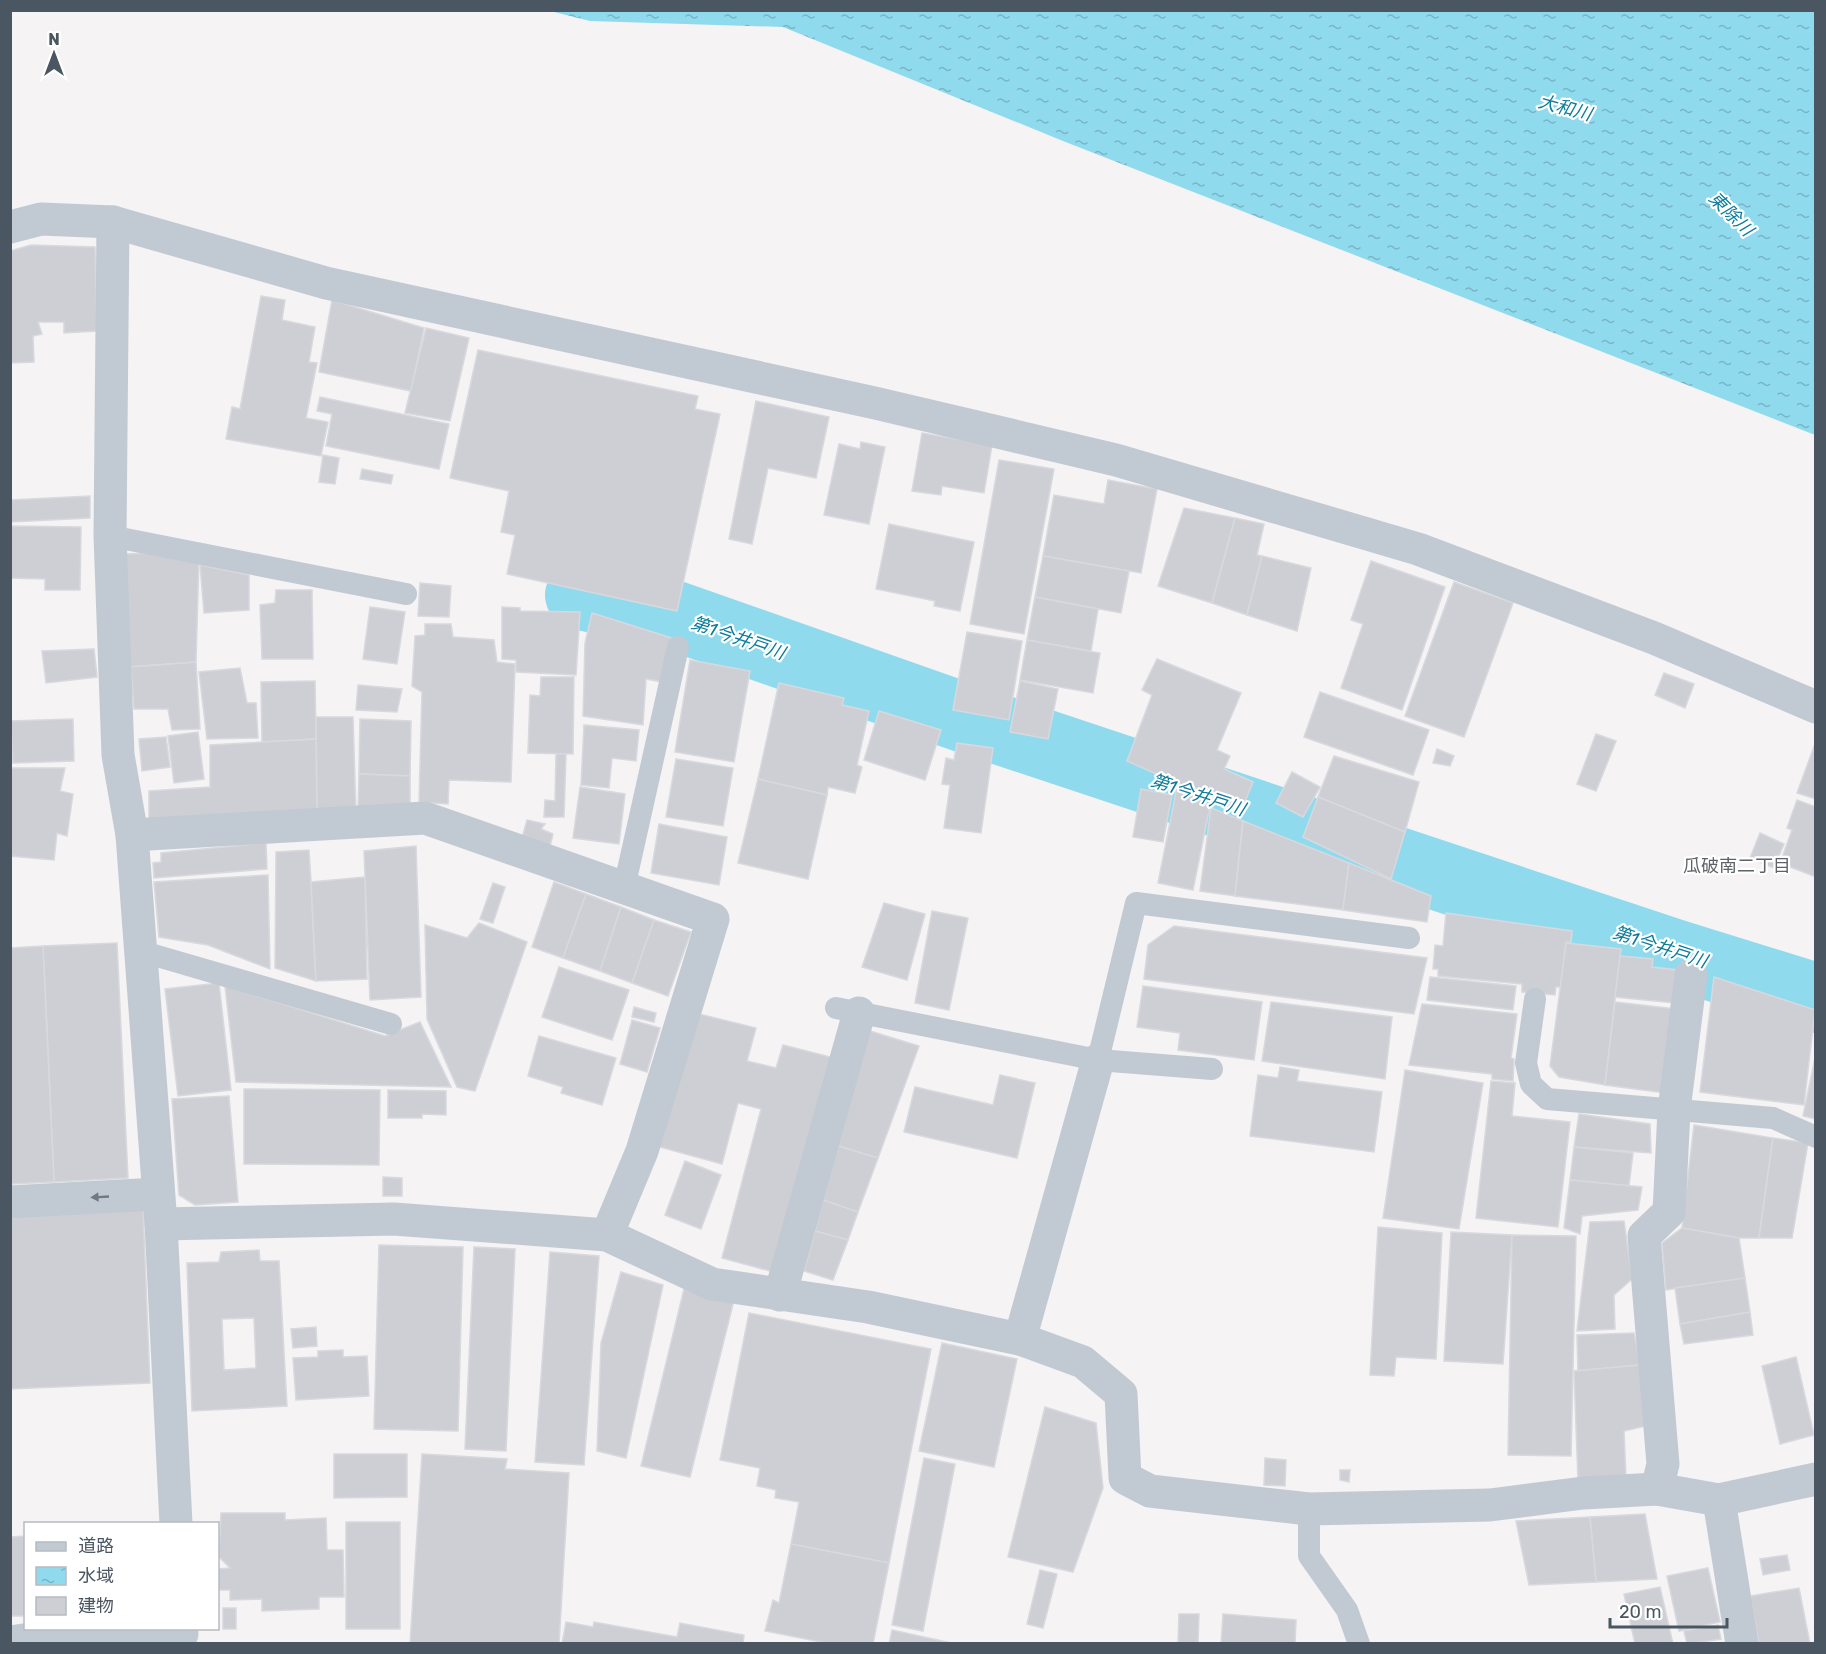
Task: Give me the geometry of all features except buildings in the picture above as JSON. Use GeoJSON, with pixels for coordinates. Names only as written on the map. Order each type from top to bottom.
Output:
{"type":"FeatureCollection","features":[{"type":"Feature","properties":{"kind":"street"},"geometry":{"type":"LineString","coordinates":[[10,227],[41,219],[113,222],[326,283],[875,403],[1116,460],[1418,549],[1654,638],[1815,707]]}},
{"type":"Feature","properties":{"kind":"street"},"geometry":{"type":"LineString","coordinates":[[113,222],[110,536],[118,755],[132,835],[159,1209],[176,1522]]}},
{"type":"Feature","properties":{"kind":"street"},"geometry":{"type":"LineString","coordinates":[[132,835],[425,818],[713,919],[642,1151],[607,1235]]}},
{"type":"Feature","properties":{"kind":"street"},"geometry":{"type":"LineString","coordinates":[[1657,1489],[1663,1464],[1644,1236],[1669,1212],[1674,1110],[1691,975]]}},
{"type":"Feature","properties":{"kind":"street"},"geometry":{"type":"LineString","coordinates":[[780,1294],[847,1011]]}},
{"type":"Feature","properties":{"kind":"street"},"geometry":{"type":"LineString","coordinates":[[1020,1339],[1098,1060]]}},
{"type":"Feature","properties":{"kind":"street"},"geometry":{"type":"LineString","coordinates":[[10,1202],[394,1219],[607,1235],[712,1284],[868,1307],[1020,1339],[1083,1362],[1121,1394],[1125,1478],[1150,1491],[1309,1509],[1490,1505],[1583,1493],[1657,1489],[1719,1500],[1815,1479]]}},
{"type":"Feature","properties":{"kind":"street"},"geometry":{"type":"LineString","coordinates":[[1719,1500],[1742,1644]]}},
{"type":"Feature","properties":{"kind":"street"},"geometry":{"type":"LineString","coordinates":[[10,1642],[71,1633],[182,1635]]}},
{"type":"Feature","properties":{"kind":"lane"},"geometry":{"type":"LineString","coordinates":[[110,536],[406,594]]}},
{"type":"Feature","properties":{"kind":"lane"},"geometry":{"type":"LineString","coordinates":[[624,888],[678,647]]}},
{"type":"Feature","properties":{"kind":"lane"},"geometry":{"type":"LineString","coordinates":[[1098,1060],[1136,903],[1409,938]]}},
{"type":"Feature","properties":{"kind":"lane"},"geometry":{"type":"LineString","coordinates":[[140,951],[391,1024]]}},
{"type":"Feature","properties":{"kind":"lane"},"geometry":{"type":"LineString","coordinates":[[1535,999],[1526,1063],[1531,1084],[1547,1099],[1773,1118],[1815,1137]]}},
{"type":"Feature","properties":{"kind":"lane"},"geometry":{"type":"LineString","coordinates":[[847,1011],[1098,1060],[1212,1069]]}},
{"type":"Feature","properties":{"kind":"lane"},"geometry":{"type":"LineString","coordinates":[[1309,1509],[1309,1556],[1347,1610],[1359,1644]]}},
{"type":"Feature","properties":{"kind":"water"},"geometry":{"type":"Polygon","coordinates":[[[550,11],[1815,11],[1815,435],[1063,141],[783,27],[590,21],[550,11]]]}},
{"type":"Feature","properties":{"kind":"waterway","name":"第1今井戸川"},"geometry":{"type":"LineString","coordinates":[[580,595],[667,613],[971,720],[1674,954],[1816,998]]}},
{"type":"Feature","properties":{"kind":"district","name":"瓜破南二丁目"},"geometry":{"type":"Point","coordinates":[1737,866]}},
{"type":"Feature","properties":{"kind":"water label","name":"大和川"},"geometry":{"type":"Point","coordinates":[1565,108]}},
{"type":"Feature","properties":{"kind":"water label","name":"東除川"},"geometry":{"type":"Point","coordinates":[1731,214]}}]}
